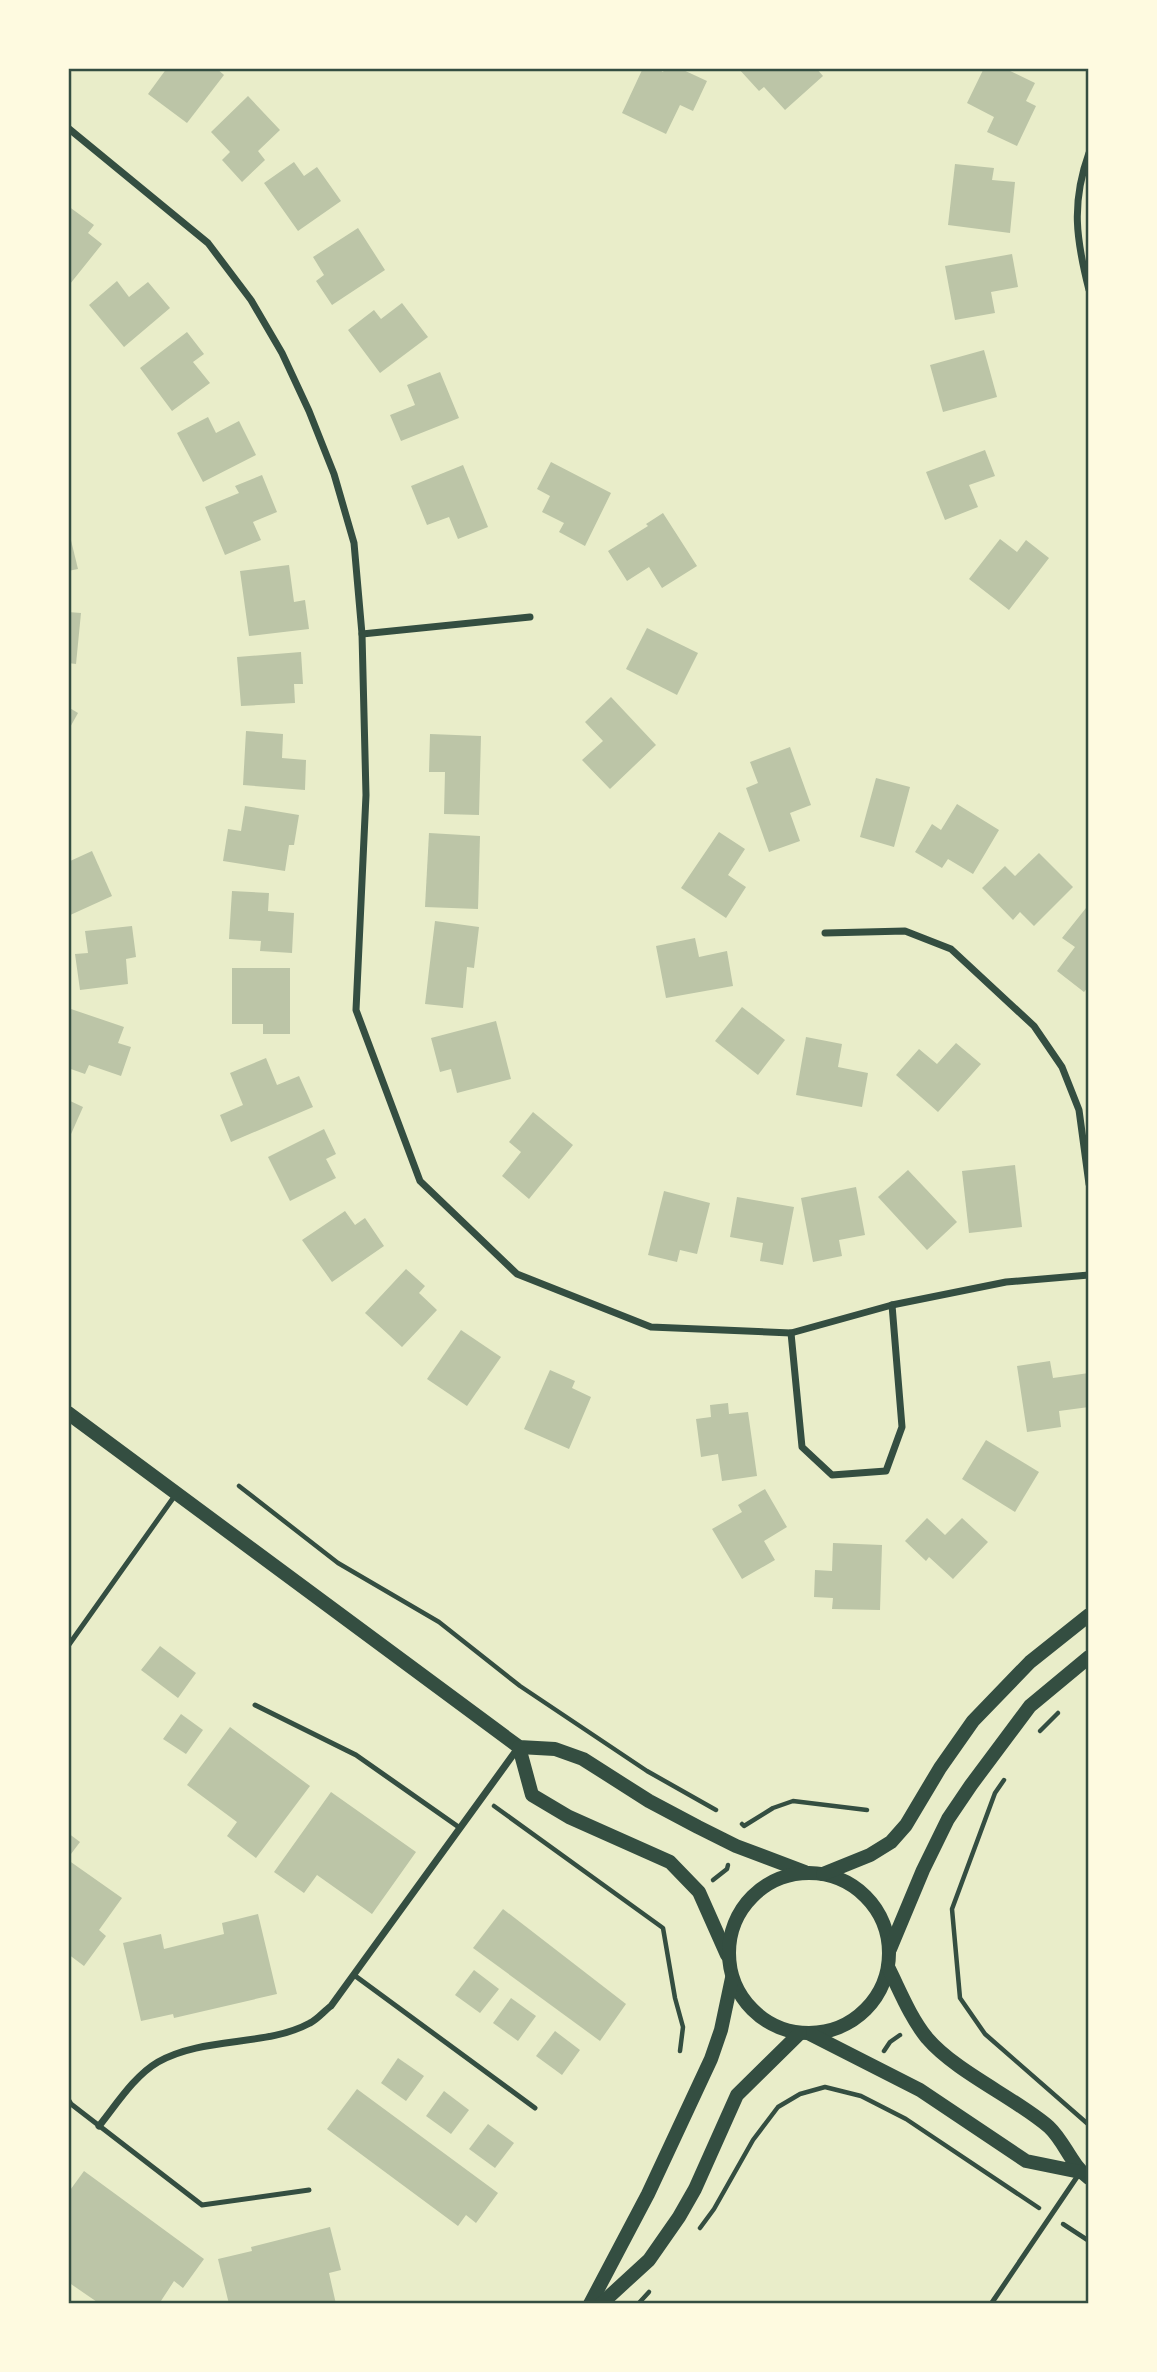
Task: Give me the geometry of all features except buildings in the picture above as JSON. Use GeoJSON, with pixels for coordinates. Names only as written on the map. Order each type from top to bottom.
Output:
{"type":"FeatureCollection","features":[{"type":"Feature","properties":{"kind":"main road"},"geometry":{"type":"LineString","coordinates":[[68,1413],[519,1747],[555,1749],[583,1759],[649,1801],[736,1846],[805,1872],[844,1880],[862,1892],[876,1909],[886,1929],[890,1951]]}},
{"type":"Feature","properties":{"kind":"main road"},"geometry":{"type":"LineString","coordinates":[[823,1874],[870,1855],[891,1842],[906,1825],[940,1768],[974,1721],[1030,1662],[1089,1615]]}},
{"type":"Feature","properties":{"kind":"main road"},"geometry":{"type":"LineString","coordinates":[[601,2304],[649,2260],[679,2217],[695,2189],[737,2095],[805,2034],[831,2031],[852,2021],[869,2007],[881,1988],[890,1951],[923,1870],[948,1819],[1030,1706],[1089,1657]]}},
{"type":"Feature","properties":{"kind":"main road"},"geometry":{"type":"LineString","coordinates":[[519,1747],[532,1795],[569,1817],[670,1862],[699,1892],[728,1958],[732,1978],[751,2010],[782,2029],[805,2034],[920,2090],[1026,2161],[1085,2175]]}},
{"type":"Feature","properties":{"kind":"main road"},"geometry":{"type":"LineString","coordinates":[[728,1958],[733,1927],[749,1899],[765,1885],[784,1876],[805,1872]]}},
{"type":"Feature","properties":{"kind":"main road"},"geometry":{"type":"LineString","coordinates":[[888,1967],[916,2023],[928,2039],[946,2056],[1051,2129],[1085,2175]]}},
{"type":"Feature","properties":{"kind":"main road"},"geometry":{"type":"LineString","coordinates":[[590,2304],[648,2194],[711,2059],[721,2030],[732,1978]]}},
{"type":"Feature","properties":{"kind":"street"},"geometry":{"type":"LineString","coordinates":[[68,128],[208,243],[251,300],[282,353],[324,449],[348,520],[354,543],[362,634],[366,794],[356,1010],[420,1181],[517,1274],[650,1327],[791,1333],[892,1305],[1006,1282],[1089,1275]]}},
{"type":"Feature","properties":{"kind":"street"},"geometry":{"type":"LineString","coordinates":[[1089,153],[1079,178],[1076,224],[1089,290]]}},
{"type":"Feature","properties":{"kind":"street"},"geometry":{"type":"LineString","coordinates":[[362,634],[530,617]]}},
{"type":"Feature","properties":{"kind":"street"},"geometry":{"type":"LineString","coordinates":[[825,933],[905,931],[951,949],[1034,1026],[1062,1067],[1079,1110],[1089,1184]]}},
{"type":"Feature","properties":{"kind":"street"},"geometry":{"type":"LineString","coordinates":[[791,1333],[802,1447],[832,1475],[886,1471],[902,1427],[892,1305]]}},
{"type":"Feature","properties":{"kind":"street"},"geometry":{"type":"LineString","coordinates":[[99,2126],[131,2086],[156,2064],[185,2050],[292,2031],[312,2022],[331,2006],[519,1747]]}},
{"type":"Feature","properties":{"kind":"lane"},"geometry":{"type":"LineString","coordinates":[[68,1646],[176,1494]]}},
{"type":"Feature","properties":{"kind":"lane"},"geometry":{"type":"LineString","coordinates":[[255,1705],[356,1755],[460,1828]]}},
{"type":"Feature","properties":{"kind":"lane"},"geometry":{"type":"LineString","coordinates":[[354,1975],[535,2108]]}},
{"type":"Feature","properties":{"kind":"lane"},"geometry":{"type":"LineString","coordinates":[[68,2099],[71,2105],[202,2205],[309,2190]]}},
{"type":"Feature","properties":{"kind":"lane"},"geometry":{"type":"LineString","coordinates":[[991,2304],[1050,2215],[1085,2175]]}},
{"type":"Feature","properties":{"kind":"path"},"geometry":{"type":"LineString","coordinates":[[239,1486],[338,1563],[439,1622],[532,1694],[647,1771],[720,1812]]}},
{"type":"Feature","properties":{"kind":"path"},"geometry":{"type":"LineString","coordinates":[[1034,1738],[1061,1710]]}},
{"type":"Feature","properties":{"kind":"path"},"geometry":{"type":"LineString","coordinates":[[1010,1771],[995,1793],[952,1909],[960,1998],[985,2034],[1089,2125]]}},
{"type":"Feature","properties":{"kind":"path"},"geometry":{"type":"LineString","coordinates":[[482,1797],[663,1928],[683,2027],[680,2052]]}},
{"type":"Feature","properties":{"kind":"path"},"geometry":{"type":"LineString","coordinates":[[732,1819],[744,1826],[773,1808],[793,1801],[867,1810]]}},
{"type":"Feature","properties":{"kind":"path"},"geometry":{"type":"LineString","coordinates":[[713,1880],[727,1869],[731,1857]]}},
{"type":"Feature","properties":{"kind":"path"},"geometry":{"type":"LineString","coordinates":[[884,2051],[890,2042],[903,2032]]}},
{"type":"Feature","properties":{"kind":"path"},"geometry":{"type":"LineString","coordinates":[[699,2228],[714,2208],[753,2140],[778,2107],[800,2094],[825,2087],[861,2096],[906,2119],[1089,2241]]}},
{"type":"Feature","properties":{"kind":"path"},"geometry":{"type":"LineString","coordinates":[[638,2304],[653,2287]]}}]}
